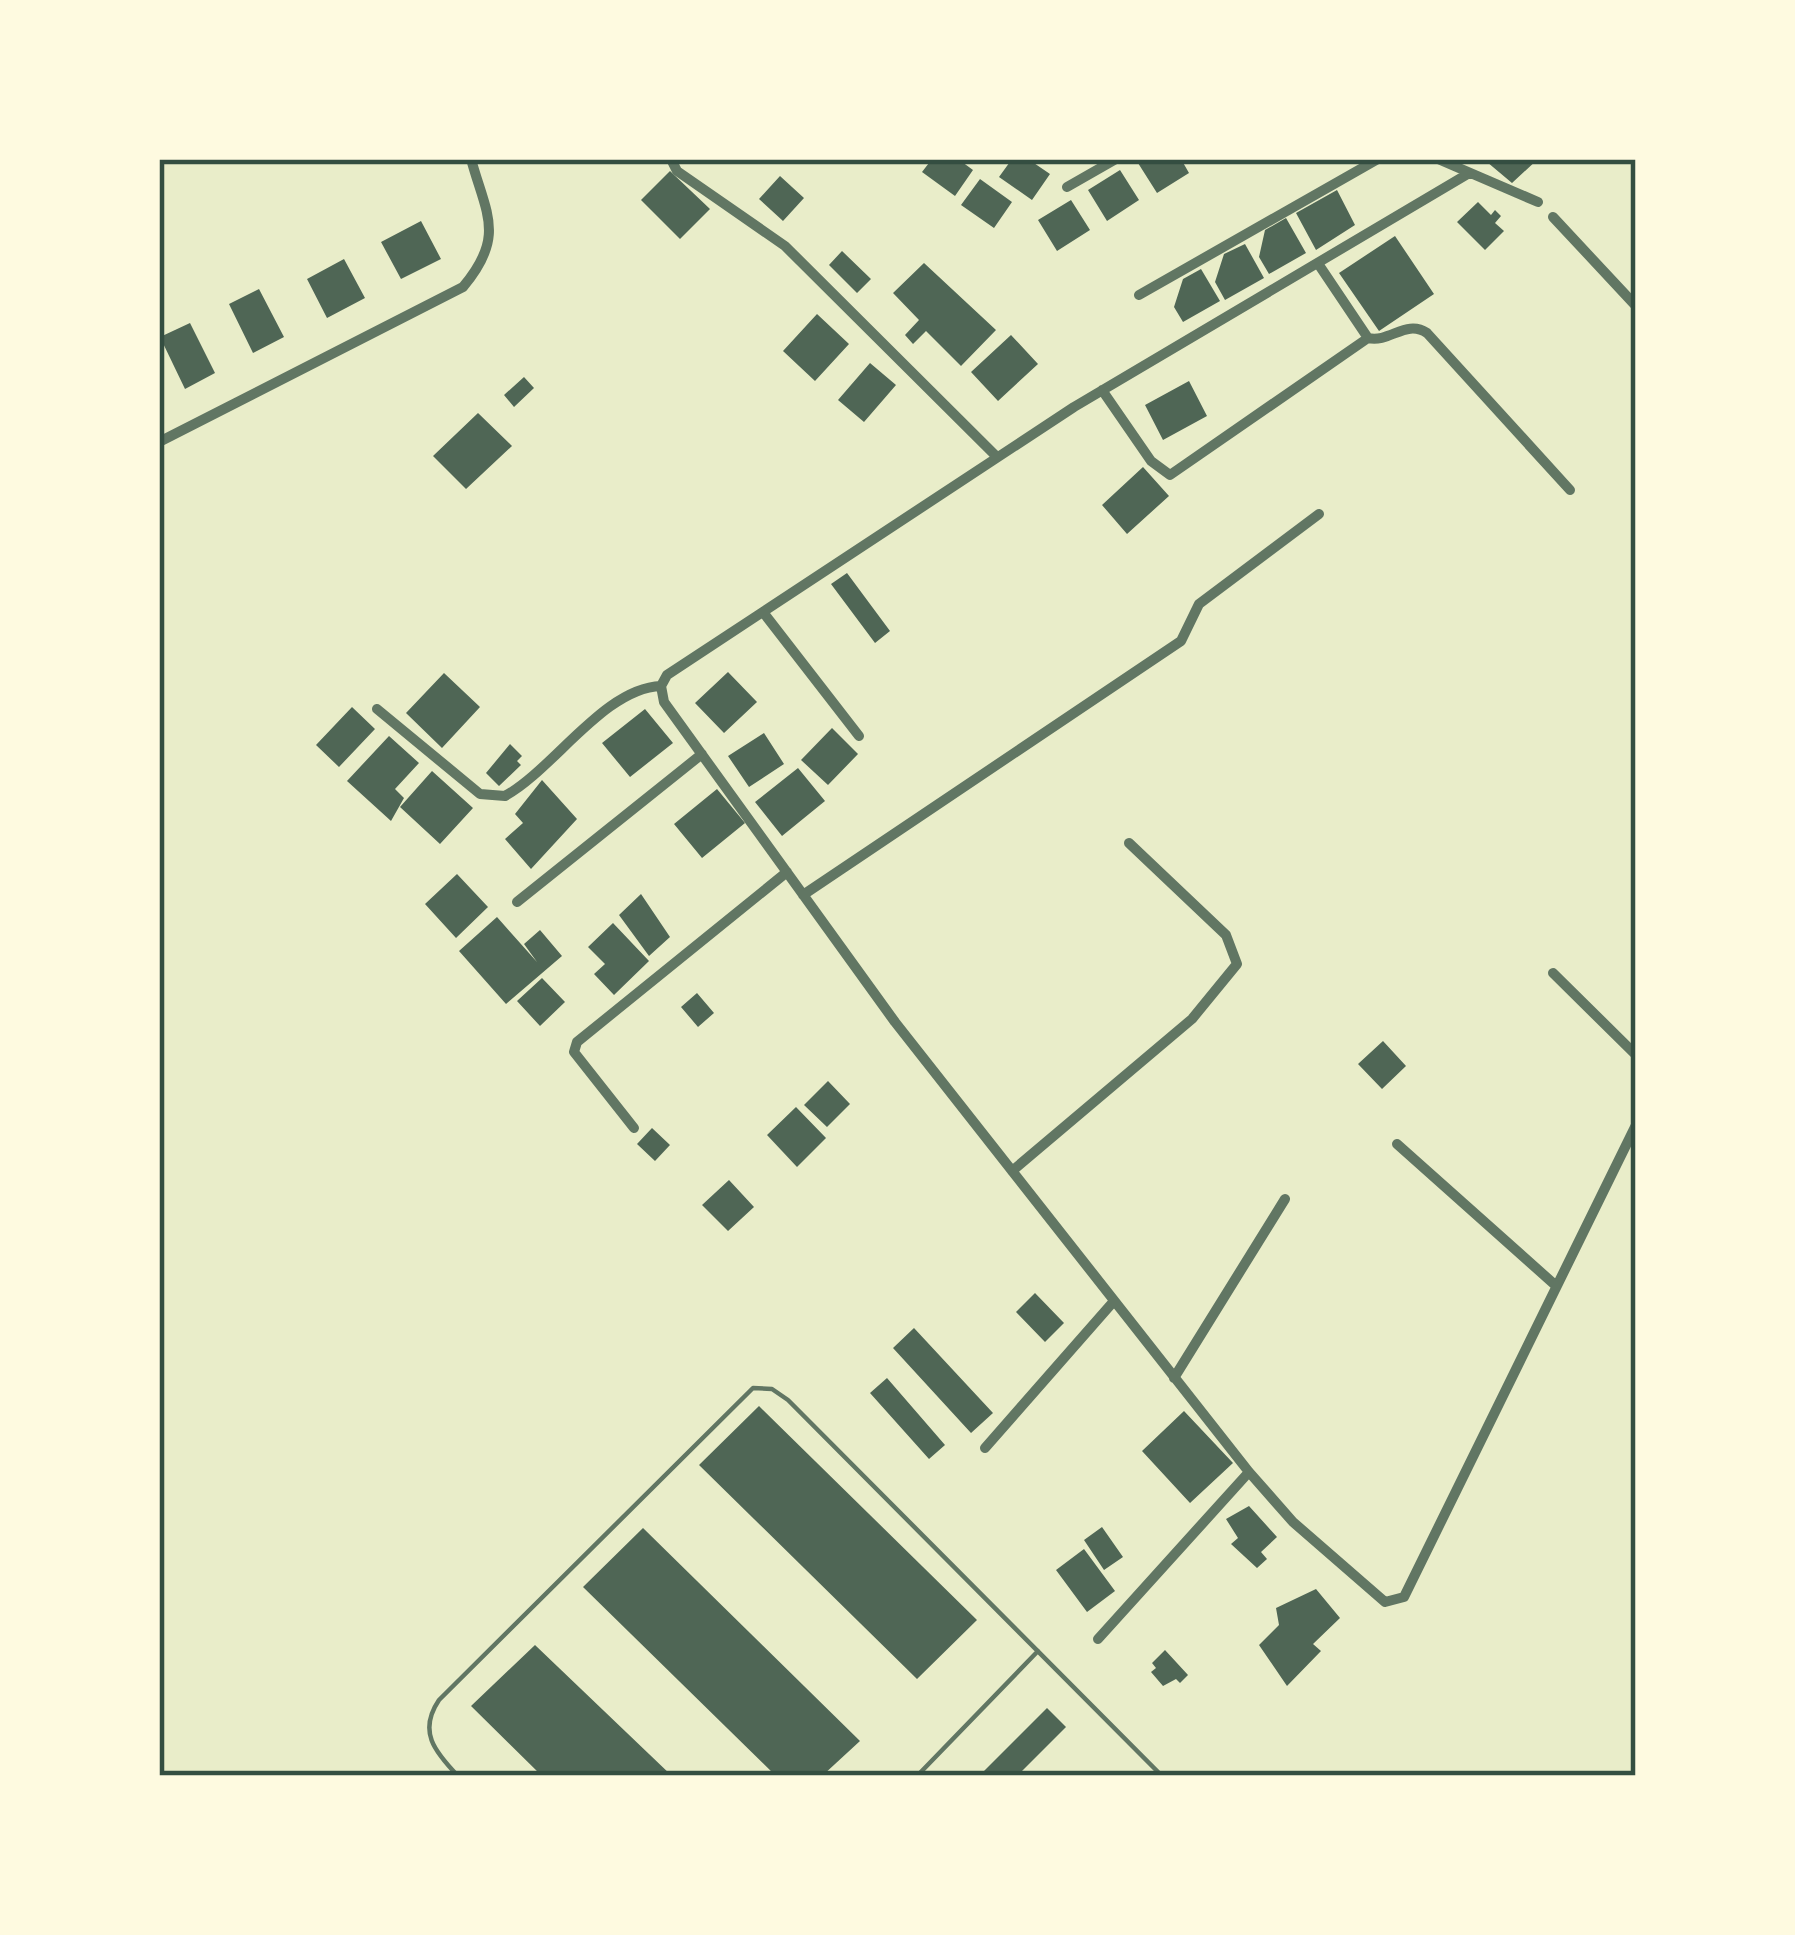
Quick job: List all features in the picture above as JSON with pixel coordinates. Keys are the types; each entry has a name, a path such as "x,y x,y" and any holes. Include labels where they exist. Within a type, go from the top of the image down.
{"street":[{"path":"159,442 463,287 478,268 491,235 488,203 471,159"},
{"path":"671,159 677,170 785,246 826,283 997,458"},
{"path":"1067,187 1116,159"},
{"path":"1139,295 1378,159"},
{"path":"1438,159 1466,175 1538,202"},
{"path":"1466,175 1102,390 667,675 661,686 664,702 803,895 1174,1378 1293,1522 1385,1602 1400,1602 1636,1125"},
{"path":"1553,217 1636,306"},
{"path":"1319,265 1368,338"},
{"path":"1102,390 1151,461 1170,475 1368,338 1379,340 1408,328 1426,333 1570,490"},
{"path":"803,895 1181,641 1199,604 1210,593 1319,514"},
{"path":"763,612 859,736"},
{"path":"377,709 480,794 505,796 621,700 644,687 661,686"},
{"path":"517,902 702,754"},
{"path":"1012,1172 1192,1019 1237,964 1226,935 1129,843"},
{"path":"634,1128 584,1068 574,1052 577,1042 787,872"},
{"path":"1553,973 1636,1054"},
{"path":"1397,1144 1554,1284"},
{"path":"1174,1378 1285,1199"},
{"path":"985,1448 1114,1301"},
{"path":"1098,1639 1249,1472"}],"lane":[{"path":"458,1776 427,1732 427,1718 439,1700 753,1388 772,1389 788,1400 1162,1776"},
{"path":"917,1776 1039,1650"}],"building":[{"path":"932,159 958,159 973,170 955,196 922,172"},
{"path":"1012,159 1028,159 1050,174 1032,200 999,177"},
{"path":"1181,159 1189,173 1157,193 1138,163"},
{"path":"1538,159 1512,183 1487,162"},
{"path":"1120,170 1139,200 1107,221 1088,190"},
{"path":"670,171 710,209 680,239 641,200"},
{"path":"780,176 804,198 783,221 759,199"},
{"path":"980,179 1012,202 994,228 961,205"},
{"path":"1337,190 1355,225 1316,250 1296,213"},
{"path":"1071,200 1090,230 1057,251 1038,220"},
{"path":"1478,202 1491,215 1495,210 1501,216 1495,223 1504,231 1485,250 1457,222"},
{"path":"1286,218 1306,253 1269,274 1259,257 1265,230"},
{"path":"421,221 441,259 401,279 381,242"},
{"path":"1395,236 1434,294 1379,331 1339,273"},
{"path":"1245,244 1264,278 1225,300 1215,282 1224,254"},
{"path":"842,251 871,279 857,293 829,265"},
{"path":"344,259 365,298 327,318 307,279"},
{"path":"924,263 996,330 961,366 926,331 913,344 905,335 919,320 893,293"},
{"path":"1201,269 1220,301 1183,322 1174,307 1183,279"},
{"path":"259,289 284,337 253,353 229,304"},
{"path":"817,314 849,344 815,381 783,351"},
{"path":"190,323 215,373 185,389 160,337"},
{"path":"1011,335 1038,364 998,401 971,372"},
{"path":"870,363 896,385 864,422 838,400"},
{"path":"524,377 534,388 514,407 504,395"},
{"path":"1189,381 1207,416 1163,440 1145,405"},
{"path":"478,413 512,446 466,489 433,456"},
{"path":"1143,467 1169,496 1127,534 1102,505"},
{"path":"847,573 890,631 875,643 831,584"},
{"path":"728,672 757,702 724,733 695,703"},
{"path":"444,673 480,707 442,748 406,713"},
{"path":"352,707 375,729 339,767 316,745"},
{"path":"645,709 673,743 630,777 602,743"},
{"path":"832,728 858,754 828,785 801,760"},
{"path":"764,733 784,764 749,787 728,756"},
{"path":"389,736 419,763 395,789 404,798 391,821 347,781"},
{"path":"510,744 522,756 517,761 521,765 499,786 486,773"},
{"path":"798,768 825,801 782,836 755,802"},
{"path":"432,771 473,808 440,844 400,807"},
{"path":"542,780 577,819 531,869 505,839 523,823 515,814"},
{"path":"717,789 745,823 702,858 674,824"},
{"path":"457,874 488,907 456,938 425,904"},
{"path":"641,894 670,937 649,956 619,915"},
{"path":"497,917 537,962 524,944 540,930 562,956 506,1004 459,951"},
{"path":"613,923 649,961 614,995 594,974 605,964 588,947"},
{"path":"542,978 565,1002 540,1026 517,1001"},
{"path":"697,993 714,1013 698,1027 681,1007"},
{"path":"1383,1041 1406,1066 1382,1089 1358,1064"},
{"path":"828,1081 850,1104 827,1127 804,1105"},
{"path":"796,1107 826,1138 797,1167 767,1135"},
{"path":"652,1128 670,1145 655,1161 637,1144"},
{"path":"729,1180 754,1207 728,1231 702,1205"},
{"path":"1035,1293 1064,1323 1045,1342 1016,1312"},
{"path":"914,1328 993,1413 971,1433 893,1348"},
{"path":"887,1378 945,1445 929,1459 870,1393"},
{"path":"759,1406 977,1620 917,1679 699,1465"},
{"path":"1184,1411 1233,1463 1190,1503 1142,1451"},
{"path":"1249,1506 1277,1537 1261,1552 1267,1559 1257,1568 1231,1544 1238,1538 1226,1519"},
{"path":"1102,1527 1123,1557 1104,1570 1084,1540"},
{"path":"643,1528 860,1741 822,1776 776,1776 583,1587"},
{"path":"1084,1549 1115,1591 1087,1612 1056,1570"},
{"path":"1316,1589 1340,1618 1313,1644 1321,1651 1287,1686 1259,1645 1279,1625 1276,1608"},
{"path":"535,1645 672,1776 542,1776 471,1706"},
{"path":"1165,1650 1188,1675 1180,1683 1176,1679 1163,1686 1151,1672 1156,1668 1152,1663"},
{"path":"1047,1708 1066,1727 1017,1776 979,1776"}]}
